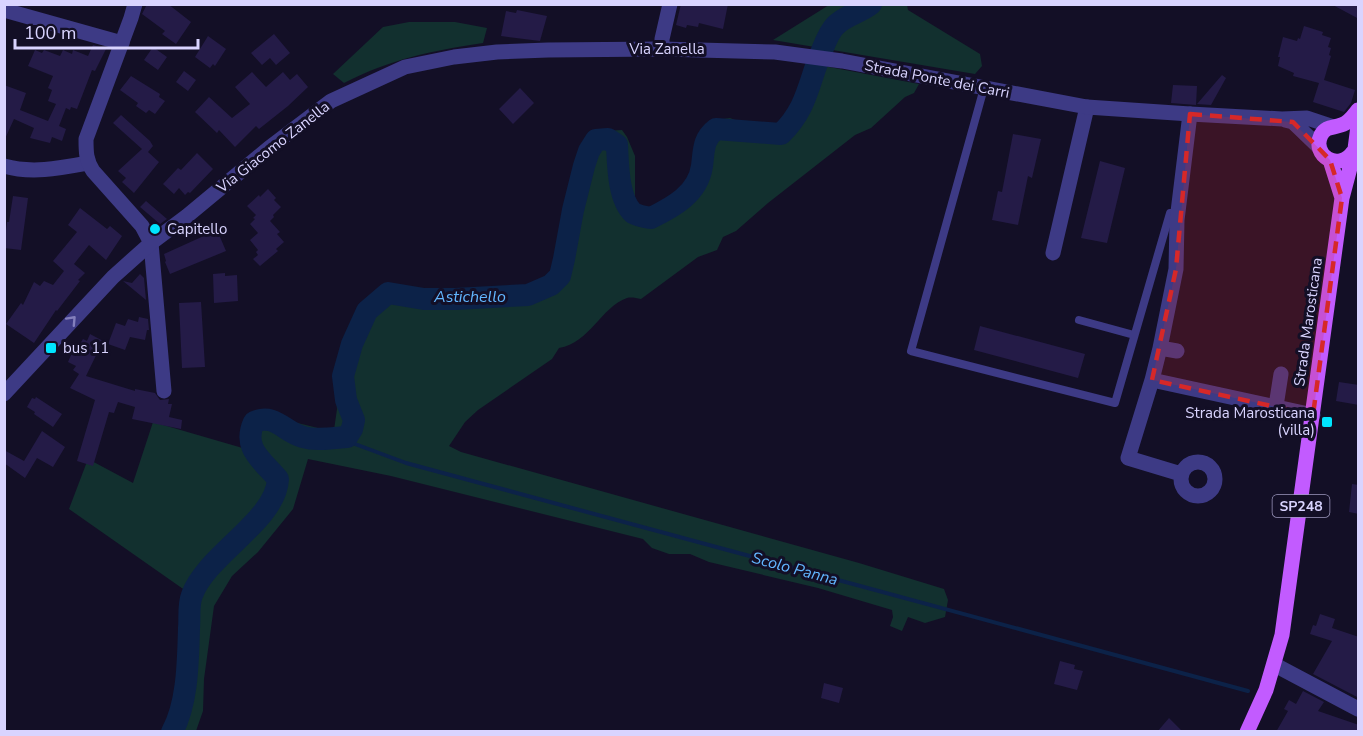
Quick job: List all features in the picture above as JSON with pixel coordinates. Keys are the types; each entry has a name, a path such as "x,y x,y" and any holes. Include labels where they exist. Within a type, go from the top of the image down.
{"main road":[{"path":"1336,126 1350,131 1356,140 1346,160 1335,162 1325,154 1320,137 1327,129 1349,121 1359,110"},
{"name":"Strada Marosticana","path":"1247,732 1260,706 1275,664 1287,606 1342,198 1356,140"},
{"name":"Strada Marosticana","path":"1325,154 1342,198"}],"street":[{"path":"135,4 86,139 88,163 106,187 142,226 151,243 164,391"},
{"path":"662,49 670,4"},
{"path":"4,10 122,43"},
{"name":"Via Zanella","path":"548,50 662,49 787,53"},
{"name":"Via Giacomo Zanella","path":"4,394 113,277 268,147 331,101 405,67 454,57 548,50"},
{"name":"Strada Ponte dei Carri","path":"787,53 842,61 1087,107 1282,119 1307,118 1336,126"},
{"path":"1053,254 1087,107"},
{"path":"1181,474 1128,458 1152,380 1176,269 1178,214 1190,114"},
{"name":"Strada Ponte dei Carri","path":"1282,119 1293,122 1325,154"},
{"path":"4,166 43,170 88,163"},
{"path":"1160,348 1177,351"},
{"path":"1276,406 1281,374"},
{"path":"1152,380 1313,415"},
{"path":"1275,664 1359,709"}],"lane":[{"path":"984,88 911,351 1115,403 1170,213 1178,214"},
{"path":"1079,320 1134,334"}],"highlighted area":[{"path":"1190,114 1293,122 1330,160 1342,198 1313,415 1152,380 1176,269"}],"green space":[{"path":"829,5 907,5 908,10 980,54 982,66 975,74 773,40"},
{"path":"409,22 455,22 487,28 483,43 412,57 378,68 344,83 333,74 383,27"},
{"path":"808,63 919,84 914,93 905,97 871,128 855,135 736,231 723,237 717,250 698,257 641,299 629,298 618,303 579,339 559,348 552,359 478,410 465,422 449,446 461,452 859,563 944,589 948,600 945,617 925,623 908,617 902,631 890,626 893,617 892,610 818,588 709,562 690,554 669,554 652,548 643,539 391,476 308,459 293,509 258,552 232,576 214,606 204,679 203,711 196,731 167,731 179,698 188,618 186,591 69,509 88,459 133,483 153,422 246,449 253,412 334,430 337,409 334,375 340,352 358,315 378,294 390,288 428,295 506,294 543,285 549,280 554,267 559,232 582,151 591,139 605,131 622,130 635,156 635,203 647,214 672,198 692,175 707,125 716,120 730,118 745,124 772,126 787,117"}],"building":[{"path":"147,4 168,4 191,22 176,44 162,34 165,31 142,14"},
{"path":"681,4 728,4 723,29 699,23 698,27 687,25 686,28 676,25"},
{"path":"1331,4 1359,4 1359,19"},
{"path":"517,10 547,16 540,41 501,36 506,11 516,13"},
{"path":"1304,26 1323,32 1322,35 1331,38 1328,47 1331,48 1329,55 1331,56 1324,80 1355,90 1351,103 1344,112 1313,102 1319,83 1293,76 1294,73 1278,66 1283,37 1297,41 1298,38 1300,39"},
{"path":"274,34 290,53 276,65 270,58 262,65 251,53"},
{"path":"208,36 226,49 215,66 213,64 210,68 195,57"},
{"path":"93,45 106,49 95,71 92,70 77,109 66,108 59,126 66,129 62,141 52,137 50,143 30,138 34,128 14,119 4,141 4,85 26,93 20,110 48,121 56,104 48,101 52,90 48,88 53,76 28,66 35,50 42,53 44,50 60,56 63,50 72,54 73,50 88,56"},
{"path":"153,47 167,57 158,70 144,60"},
{"path":"184,71 196,80 188,91 176,82"},
{"path":"252,72 266,87 283,72 290,80 297,74 308,87 259,129 256,126 235,147 219,130 217,133 195,112 209,97 232,118 250,104 235,87"},
{"path":"1222,75 1226,78 1211,105 1197,104"},
{"path":"131,76 160,94 159,97 165,101 155,114 149,110 146,113 136,106 138,103 120,90"},
{"path":"1173,85 1197,86 1196,105 1171,103"},
{"path":"520,88 534,103 513,124 499,109"},
{"path":"121,115 150,141 153,146 148,152 159,162 134,193 122,182 126,178 118,171 142,149 113,123"},
{"path":"1013,134 1041,139 1032,178 1028,176 1018,225 992,220 998,191 1002,192"},
{"path":"197,153 213,169 190,193 185,195 179,188 174,194 163,184"},
{"path":"1100,161 1125,168 1107,243 1081,238"},
{"path":"268,189 281,207 270,221 280,232 277,234 284,242 276,249 278,251 260,266 253,259 258,255 256,252 258,250 250,240 258,233 250,224 256,215 247,206"},
{"path":"13,196 28,198 21,250 4,248"},
{"path":"146,201 167,219 160,224 140,207"},
{"path":"80,208 107,229 110,226 122,236 106,260 89,245 74,264 85,273 34,343 6,324 21,303 23,305 34,282 40,286 44,281 53,285 64,271 53,261 77,232 68,225"},
{"path":"217,230 226,251 170,274 164,254"},
{"path":"225,273 225,276 237,275 238,301 214,303 213,274"},
{"path":"140,274 144,278 146,300 123,281 132,283"},
{"path":"201,302 205,367 182,368 179,303"},
{"path":"139,317 148,319 149,330 147,330 145,340 130,337 125,350 108,344 116,323 125,326 128,319 138,322"},
{"path":"980,326 1085,354 1078,378 974,350"},
{"path":"90,334 103,341 86,376 135,391 135,389 155,393 160,400 169,399 168,404 172,404 169,417 182,420 181,429 132,419 135,407 118,402 114,413 109,412 93,466 77,461 95,400 70,388 79,374 73,370 76,366 68,362 75,346 78,347 83,339 87,341"},
{"path":"1339,382 1359,385 1359,405 1336,401"},
{"path":"36,397 62,414 53,427 27,407 32,398"},
{"path":"42,431 65,447 53,467 37,458 25,478 4,463 4,450 24,461"},
{"path":"1352,484 1359,485 1359,514 1349,512"},
{"path":"1320,614 1335,619 1332,628 1359,637 1359,698 1313,674 1332,641 1310,634"},
{"path":"1060,661 1075,665 1074,669 1083,671 1077,690 1054,684"},
{"path":"824,683 843,688 839,703 821,698"},
{"path":"1303,691 1324,702 1318,711 1359,725 1359,732 1276,732 1288,711 1284,709 1289,700 1296,704"},
{"path":"1169,718 1183,732 1157,732"}],"waterway":[{"name":"Astichello","path":"172,732 184,695 192,595 211,565 266,509 274,494 278,479 252,446 250,439 254,422 274,421 296,435 308,438 347,437 354,420 346,400 343,376 352,344 367,311 388,293 424,299 455,299 528,295 551,285 560,276 584,166 596,140 608,139 617,145 624,199 633,213 651,218 676,204 690,192 700,176 706,141 716,129 781,134 801,107 826,40 833,29 843,19 871,4"},
{"name":"Scolo Panna","path":"347,437 355,444 406,463 1248,691"}],"place":[{"name":"Capitello","path":"155,229"},
{"name":"bus 11","path":"51,348"},
{"name":"Strada Marosticana (villa)","path":"1327,422"}]}
